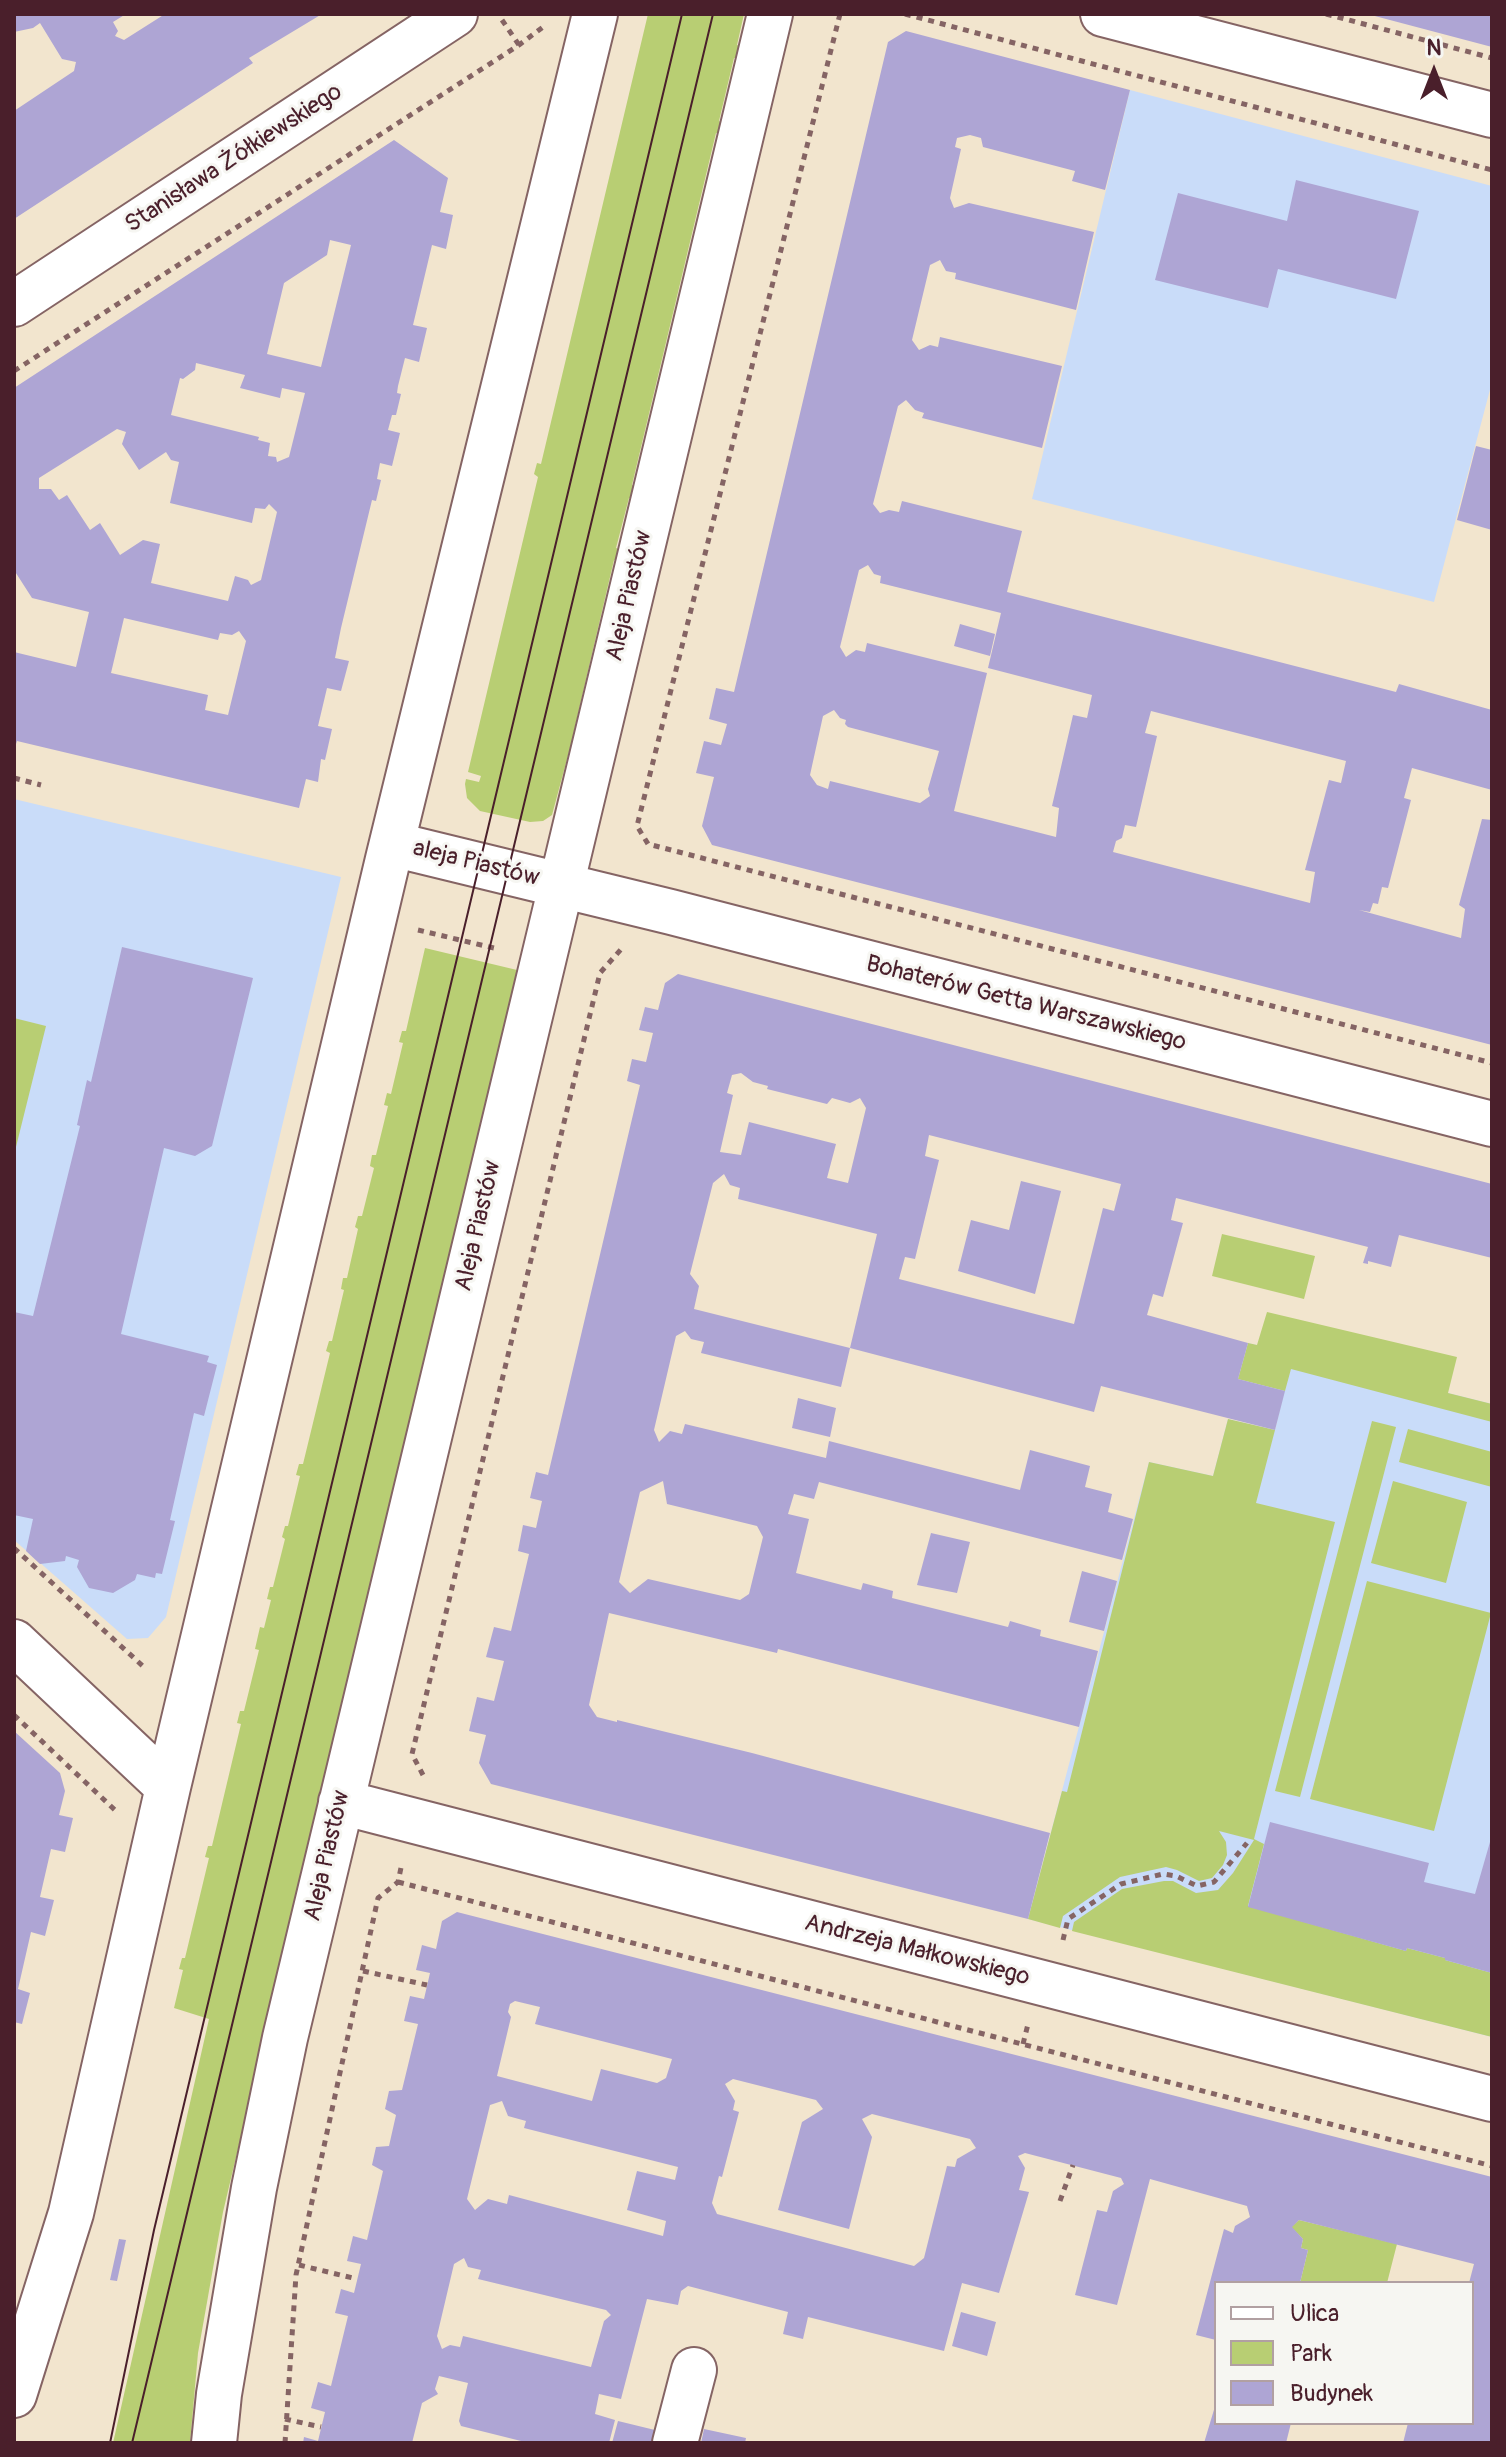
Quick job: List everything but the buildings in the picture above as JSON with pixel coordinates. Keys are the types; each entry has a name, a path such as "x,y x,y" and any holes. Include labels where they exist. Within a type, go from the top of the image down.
{"street":[{"name":"Stanisława Żółkiewskiego","path":"14,304 455,14"},
{"name":"Aleja Piastów","path":"214,2443 219,2394 254,2188 285,2038 770,14"},
{"path":"1103,14 1492,115"},
{"name":"Aleja Piastów","path":"14,2395 71,2213 168,1787 375,920 582,20"},
{"name":"aleja Piastów","path":"392,844 561,885"},
{"name":"Bohaterów Getta Warszawskiego","path":"561,885 1492,1124"},
{"path":"14,1642 168,1787"},
{"name":"Andrzeja Małkowskiego","path":"341,1802 1492,2099"},
{"path":"675,2443 694,2370"}],"path":[{"path":"498,14 519,45"},
{"path":"645,858 648,844 637,826 840,14"},
{"path":"905,14 1492,170"},
{"path":"1326,14 1492,58"},
{"path":"14,371 519,45 544,25 582,20"},
{"path":"14,778 41,785"},
{"path":"648,844 1492,1063"},
{"path":"375,920 600,973"},
{"path":"285,2443 299,2265 378,1898 398,1882 424,1776 412,1754 600,973 623,949 625,940"},
{"path":"14,1548 146,1669 154,1659"},
{"path":"14,1715 117,1812"},
{"path":"1050,1938 1063,1941 1068,1919 1121,1884 1163,1874 1176,1876 1197,1886 1214,1882 1247,1843"},
{"path":"398,1882 1492,2166"},
{"path":"363,1971 427,1985"},
{"path":"1060,2201 1073,2165"},
{"path":"299,2265 357,2279"},
{"path":"285,2419 321,2427"}],"shaded area":[{"path":"1130,90 1492,186 1492,382 1434,602 1032,499"},
{"path":"14,799 341,877 166,1617 148,1638 127,1639 14,1540"},
{"path":"1248,1343 1492,1404 1492,2037 1028,1919 1149,1462 1213,1476 1228,1419 1275,1430 1284,1391 1238,1379"}],"green space":[{"path":"648,14 744,14 737,45 740,46 738,58 734,58 719,121 722,123 720,134 716,133 632,485 636,486 633,498 629,498 616,548 621,550 618,561 614,560 573,735 576,736 574,748 570,748 552,815 543,821 530,822 480,811 467,798 465,784 466,779 479,782 481,776 468,772 538,477 534,474 537,463 541,464"},
{"path":"425,948 517,970 498,1052 501,1054 483,1115 223,2212 198,2353 190,2443 113,2443 209,2019 174,2008 183,1970 179,1969 182,1958 185,1958 209,1858 205,1857 208,1846 212,1846 241,1724 237,1723 240,1711 244,1711 259,1650 255,1649 260,1627 264,1628 271,1600 267,1599 270,1587 273,1587 285,1539 282,1537 285,1526 288,1526 300,1476 296,1475 299,1464 303,1464 330,1353 326,1351 329,1341 332,1341 344,1290 341,1289 343,1278 347,1278 358,1229 355,1227 358,1216 362,1216 374,1168 370,1166 372,1155 376,1155 388,1106 384,1105 387,1093 391,1094 403,1043 399,1042 402,1031 406,1031"},
{"path":"14,1018 46,1026 14,1155"},
{"path":"1222,1234 1315,1256 1304,1299 1212,1276"},
{"path":"1267,1312 1457,1357 1448,1393 1492,1404 1492,1422 1291,1369 1285,1391 1238,1379 1248,1343 1257,1345"},
{"path":"1228,1419 1275,1430 1256,1503 1335,1522 1254,1839 1264,1844 1248,1906 1492,1973 1492,2037 1072,1931 1074,1922 1122,1889 1173,1881 1196,1893 1218,1890 1254,1840 1219,1831 1226,1842 1227,1855 1212,1878 1199,1881 1166,1867 1120,1877 1063,1916 1060,1928 1028,1919 1062,1791 1067,1792 1149,1462 1213,1476"},
{"path":"1372,1421 1396,1427 1300,1797 1275,1791"},
{"path":"1408,1429 1492,1452 1492,1487 1399,1462"},
{"path":"1393,1481 1467,1502 1446,1583 1371,1563"},
{"path":"1367,1581 1491,1613 1434,1831 1310,1799"},
{"path":"1299,2220 1397,2244 1388,2281 1300,2281 1308,2250 1301,2248 1303,2239 1291,2227"}],"tram line":[{"path":"110,2443 154,2230 682,14"},
{"path":"132,2443 713,14"}]}
